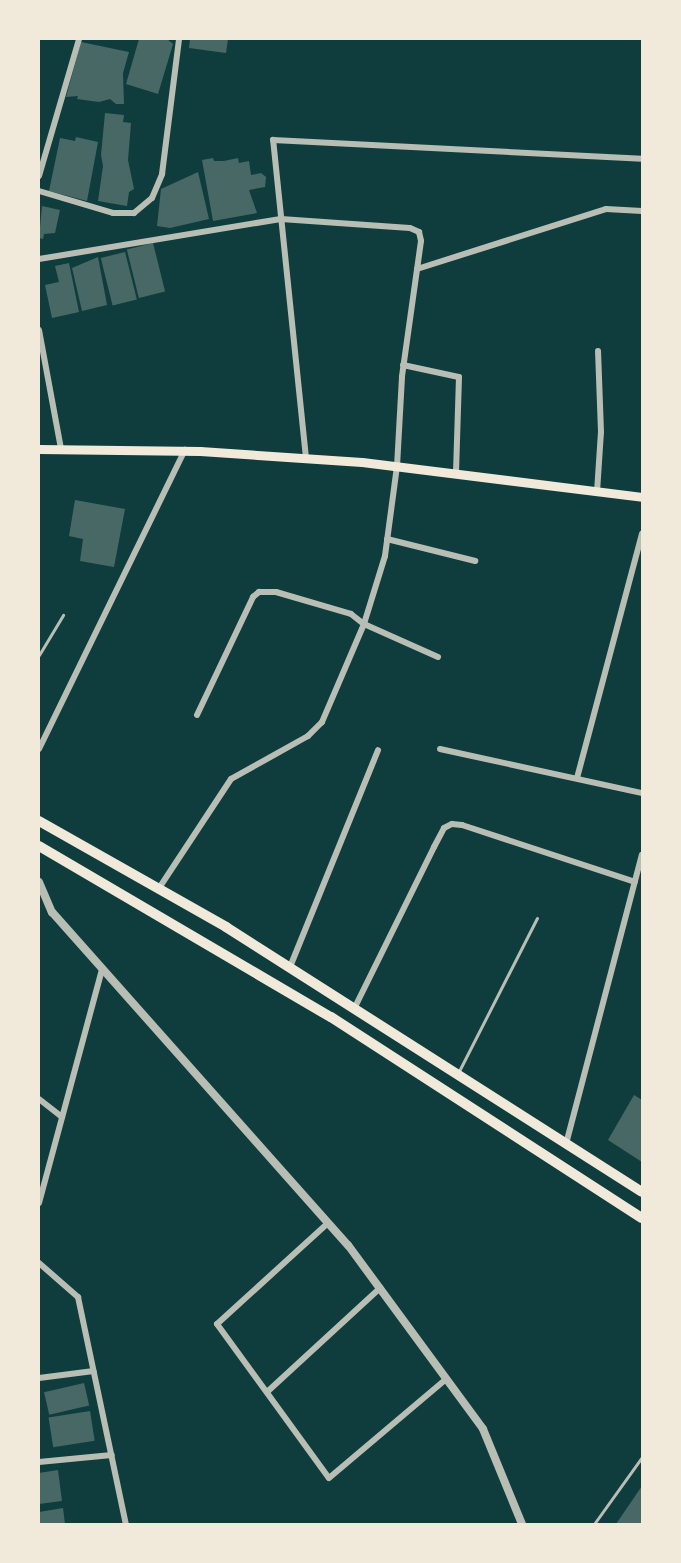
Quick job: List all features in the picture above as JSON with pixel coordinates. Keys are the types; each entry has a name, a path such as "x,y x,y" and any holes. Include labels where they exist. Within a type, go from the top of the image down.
{"main road":[{"path":"39,449 185,450 306,458 397,466 642,497"},
{"path":"39,821 159,888 290,967 642,1192"},
{"path":"39,846 331,1017 642,1218"}],"street":[{"path":"39,176 79,39"},
{"path":"39,190 113,213 134,213 152,198 162,174 179,39"},
{"path":"306,458 273,140 642,159"},
{"path":"417,269 606,209 642,211"},
{"path":"39,259 281,219 410,228 419,232 422,241 403,365 397,466 387,539 382,568 364,624 322,722 308,736 231,780 159,888"},
{"path":"39,330 61,449"},
{"path":"597,492 601,426 598,351"},
{"path":"403,365 459,377 456,474"},
{"path":"39,749 185,450"},
{"path":"577,778 642,533"},
{"path":"387,539 475,561"},
{"path":"197,715 253,597 259,592 276,592 351,614 364,624 438,657"},
{"path":"440,749 642,793"},
{"path":"290,967 378,750"},
{"path":"354,1009 444,828 452,824 462,825 635,882"},
{"path":"566,1144 642,855"},
{"path":"39,882 52,912 328,1223 380,1288 483,1429 522,1524"},
{"path":"39,1203 102,969"},
{"path":"39,1098 62,1117"},
{"path":"328,1223 217,1324 329,1478 446,1379"},
{"path":"39,1263 78,1297 126,1524"},
{"path":"267,1392 380,1288"},
{"path":"39,1378 94,1371"},
{"path":"39,1462 112,1455"}],"lane":[{"path":"39,655 63,615"},
{"path":"457,1075 537,918"},
{"path":"594,1524 642,1457"}],"building":[{"path":"139,39 167,39 173,44 158,94 126,84"},
{"path":"190,39 228,39 226,53 189,48"},
{"path":"81,42 129,52 123,73 124,104 116,104 110,99 99,102 77,99 78,96 66,97"},
{"path":"105,113 124,115 123,122 131,123 128,160 134,189 129,192 127,206 98,201 103,166 101,155"},
{"path":"76,137 98,142 87,201 49,191 60,138 75,141"},
{"path":"213,158 214,161 238,158 239,163 249,161 251,175 261,173 266,177 265,187 249,190 257,213 213,221 202,160"},
{"path":"198,172 209,219 170,228 157,226 161,189"},
{"path":"42,206 60,210 55,233 44,234 43,239 39,238"},
{"path":"153,243 165,292 139,298 127,250"},
{"path":"125,252 137,300 113,306 101,258"},
{"path":"98,257 107,305 82,311 72,268"},
{"path":"69,263 79,312 52,318 45,285 59,282 55,266"},
{"path":"75,500 125,509 114,567 80,561 83,539 69,536"},
{"path":"634,1095 642,1100 642,1162 608,1140"},
{"path":"84,1383 89,1405 49,1415 44,1392"},
{"path":"90,1411 95,1441 53,1447 49,1418"},
{"path":"58,1470 62,1501 39,1504 39,1473"},
{"path":"642,1486 642,1524 616,1524"},
{"path":"63,1508 65,1524 39,1524 39,1512"}]}
